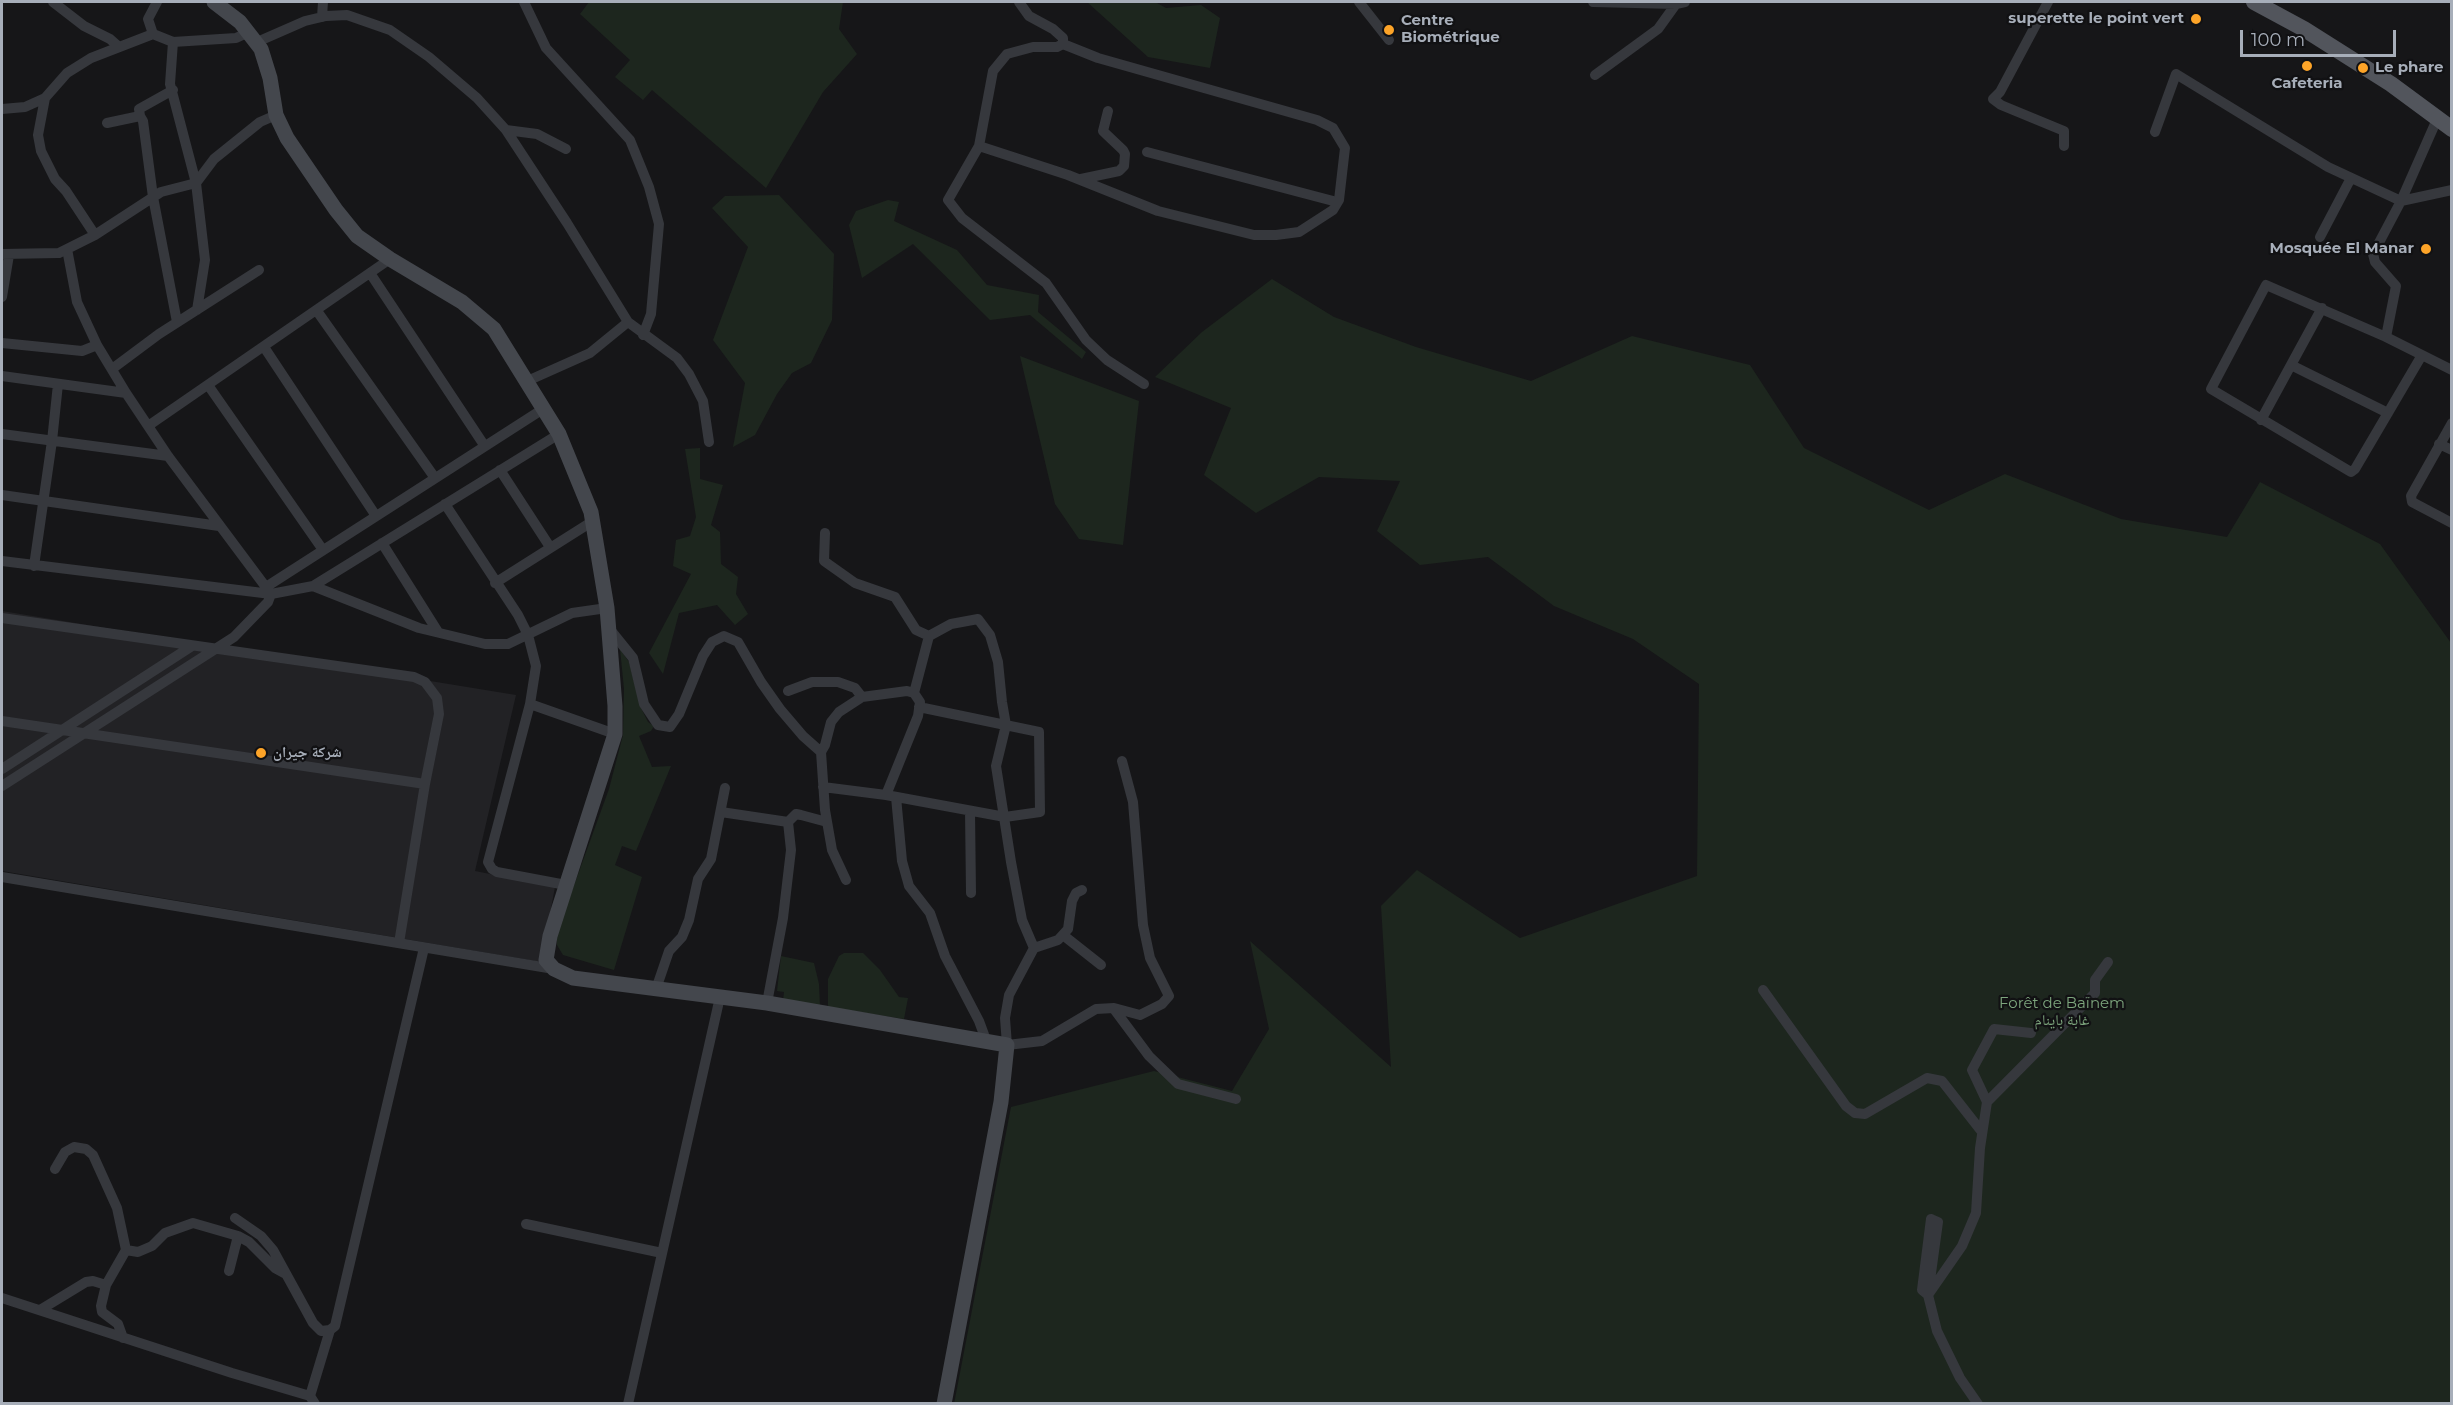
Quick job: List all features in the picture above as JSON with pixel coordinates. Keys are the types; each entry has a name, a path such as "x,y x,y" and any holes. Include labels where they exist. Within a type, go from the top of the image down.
{"main road":[{"path":"2255,2 2343,54 2438,117 2451,129"}],"street":[{"path":"53,2 84,27 110,39 119,47"},
{"path":"153,34 148,18 156,2"},
{"path":"214,2 253,37 261,49 270,78 276,115 287,138 343,218 357,236 390,259 462,302 494,329 559,434 581,484 593,521 607,608 615,734 549,944 546,960 554,969"},
{"path":"322,17 323,2"},
{"path":"524,2 546,48 630,140 649,187 659,224 651,314 643,335"},
{"path":"1019,2 1029,16 1053,29 1063,38 1063,44"},
{"path":"1359,2 1389,40"},
{"path":"1593,2 1680,3"},
{"path":"2048,2 2000,92 1993,99 2001,105 2064,130 2064,146"},
{"path":"1595,75 1658,29 1680,3"},
{"path":"2,109 25,107 45,98 67,73 91,58 153,34 173,42 253,37 322,17 347,15 390,30 429,57 477,98 506,130 567,223 627,322 677,358 688,374 703,401 710,442"},
{"path":"173,42 170,84 196,183 205,260 197,310"},
{"path":"979,146 1080,179 1158,211 1254,235 1276,236 1299,232 1333,210 1337,202 1345,148 1333,128 1317,120 1098,58 1063,44 1057,47 1033,47 1007,54 993,71 979,146 948,200 962,218 1046,283 1086,340 1107,360 1144,384"},
{"path":"2155,132 2176,74 2328,167 2401,201 2451,190"},
{"path":"173,90 139,109 143,121 153,197 177,322"},
{"path":"45,98 38,135 41,151 55,179 66,191 94,235"},
{"path":"1080,179 1119,171 1124,166 1123,150 1103,131 1108,111"},
{"path":"2,297 5,254 59,253 94,235 161,192 196,183 214,159 260,122 276,115"},
{"path":"106,123 140,116"},
{"path":"2386,336 2396,286 2375,262 2373,254 2401,201 2438,117"},
{"path":"506,130 537,134 566,149"},
{"path":"1147,152 1337,202"},
{"path":"2320,237 2351,178"},
{"path":"4,784 80,733 234,637 268,602 269,590 168,456 126,393 98,345 77,302 67,249"},
{"path":"148,426 390,259"},
{"path":"112,369 177,322 259,270"},
{"path":"370,273 484,445"},
{"path":"2422,355 2355,470 2351,472 2213,391 2211,386 2263,287 2269,285 2386,336 2451,370"},
{"path":"2261,420 2322,308"},
{"path":"317,310 435,478"},
{"path":"525,382 590,353 627,322"},
{"path":"2,343 82,351 98,345"},
{"path":"264,347 376,516"},
{"path":"2291,365 2388,413"},
{"path":"2,376 126,393"},
{"path":"34,566 58,384"},
{"path":"208,385 323,550"},
{"path":"269,590 323,550 543,409"},
{"path":"2451,423 2411,499 2412,502 2451,523"},
{"path":"2,434 168,456"},
{"path":"2,561 269,590 313,586 559,434"},
{"path":"2439,444 2451,450"},
{"path":"500,470 550,547"},
{"path":"2,495 219,526"},
{"path":"445,504 518,615 528,635 536,666 530,704 488,862 490,867 497,872 566,885"},
{"path":"495,583 593,521"},
{"path":"825,533 824,561 855,583 895,597 916,630 928,636"},
{"path":"382,543 438,632"},
{"path":"313,586 419,628 485,644 508,644 572,613 607,608"},
{"path":"2,618 414,677 425,682 437,698 439,714 399,943"},
{"path":"914,693 928,636 951,624 978,619 990,635 998,662 1006,725 996,766 1022,920 1034,948"},
{"path":"608,627 633,658 644,704 658,725 670,727 679,714 703,656 712,642 724,636 738,642 780,709 821,752"},
{"path":"4,784 4,767 192,646"},
{"path":"788,691 812,682 838,682 855,688 862,697"},
{"path":"846,880 832,850 827,822 821,752 835,717 862,697 907,691 914,693 920,702 918,716 891,796 902,861 909,886 930,913 945,956 979,1021 986,1040"},
{"path":"530,704 615,734"},
{"path":"823,786 1005,817 1040,812 1039,732 919,707"},
{"path":"80,733 81,718"},
{"path":"2,721 425,784"},
{"path":"2,877 554,969 573,978 767,1003 823,1015 1007,1045 1042,1041 1096,1009 1114,1008 1140,1015 1162,1004 1169,996 1150,958 1143,925 1133,802 1122,761"},
{"path":"656,988 669,951 682,937 690,920 698,879 711,860 725,788"},
{"path":"970,811 971,893"},
{"path":"721,812 788,822"},
{"path":"788,822 796,814 827,822"},
{"path":"767,1003 783,918 791,850 788,822"},
{"path":"944,1404 1001,1102 1007,1045 1005,1018 1009,995 1034,948 1059,940 1068,929 1072,901 1076,893 1082,890"},
{"path":"1063,935 1101,965"},
{"path":"235,1218 261,1236 273,1250 313,1323 321,1331 330,1330 335,1326 424,948"},
{"path":"1987,1102 2096,993 2095,981 2109,962"},
{"path":"1763,990 1846,1106 1855,1113 1865,1114 1927,1077 1942,1082 1982,1132"},
{"path":"628,1404 720,997"},
{"path":"1114,1008 1149,1056 1178,1084 1236,1099"},
{"path":"1928,1294 1962,1246 1976,1213 1982,1132 1987,1102 1972,1070 1994,1029 2031,1033"},
{"path":"56,1169 60,1158 74,1147 86,1149 93,1155 117,1208 126,1250 106,1285 101,1306 102,1312 118,1324 123,1338"},
{"path":"1928,1294 1922,1290 1931,1219 1938,1222 1928,1294 1936,1331 1960,1378 1978,1404"},
{"path":"126,1250 138,1252 152,1246 165,1233 187,1223 193,1223 238,1236 249,1242 275,1268 286,1274"},
{"path":"526,1224 662,1253"},
{"path":"229,1271 238,1236"},
{"path":"40,1310 86,1282 93,1281 106,1285"},
{"path":"2,1298 313,1400 330,1330"}],"shaded area":[{"path":"2,611 516,695 475,871 555,887 541,962 2,871"}],"green space":[{"path":"589,2 843,2 839,29 857,54 823,92 766,188 652,90 643,100 615,77 630,60 580,14"},
{"path":"1087,2 1155,2 1166,8 1201,5 1220,18 1210,68 1148,57"},
{"path":"779,195 834,254 832,320 811,363 792,373 777,394 755,435 733,447 745,383 713,340 748,247 712,208 725,196"},
{"path":"888,200 899,202 894,221 957,250 987,285 1039,295 1038,312 1086,352 1082,359 1030,315 990,320 913,244 862,278 849,225 856,211"},
{"name":"Forêt de Baïnem غابة باينام","path":"1272,279 1334,317 1416,347 1531,381 1632,336 1750,365 1804,448 1929,510 2005,474 2121,519 2227,537 2260,482 2380,544 2451,643 2451,1403 954,1404 1011,1107 1154,1071 1232,1091 1269,1029 1250,941 1391,1067 1381,906 1417,870 1520,938 1697,876 1699,684 1633,639 1554,606 1488,557 1420,565 1377,531 1400,481 1319,477 1256,513 1204,475 1231,408 1155,377 1202,332"},
{"path":"1020,356 1139,401 1123,545 1079,539 1055,504"},
{"path":"700,448 700,479 723,485 711,525 720,532 721,564 738,577 736,594 748,614 735,625 717,605 679,613 663,674 649,653 691,574 673,566 676,540 690,536 696,517 685,449"},
{"path":"620,649 629,662 641,708 648,722 654,726 651,731 639,736 652,767 671,766 636,851 622,846 615,865 642,877 614,970 563,955 557,945 557,932 609,789 623,735 624,689"},
{"path":"844,953 863,953 880,970 899,997 908,998 904,1019 828,1007 828,979 839,956"},
{"path":"781,956 814,963 819,984 820,1007 783,1001 784,992 777,991"}],"place":[{"name":"superette le point vert","path":"2196,19"},
{"name":"Centre Biométrique","path":"1389,30"},
{"name":"Cafeteria","path":"2307,66"},
{"name":"Le phare","path":"2363,68"},
{"name":"Mosquée El Manar","path":"2426,249"},
{"name":"شركة جيران","path":"261,753"}]}
